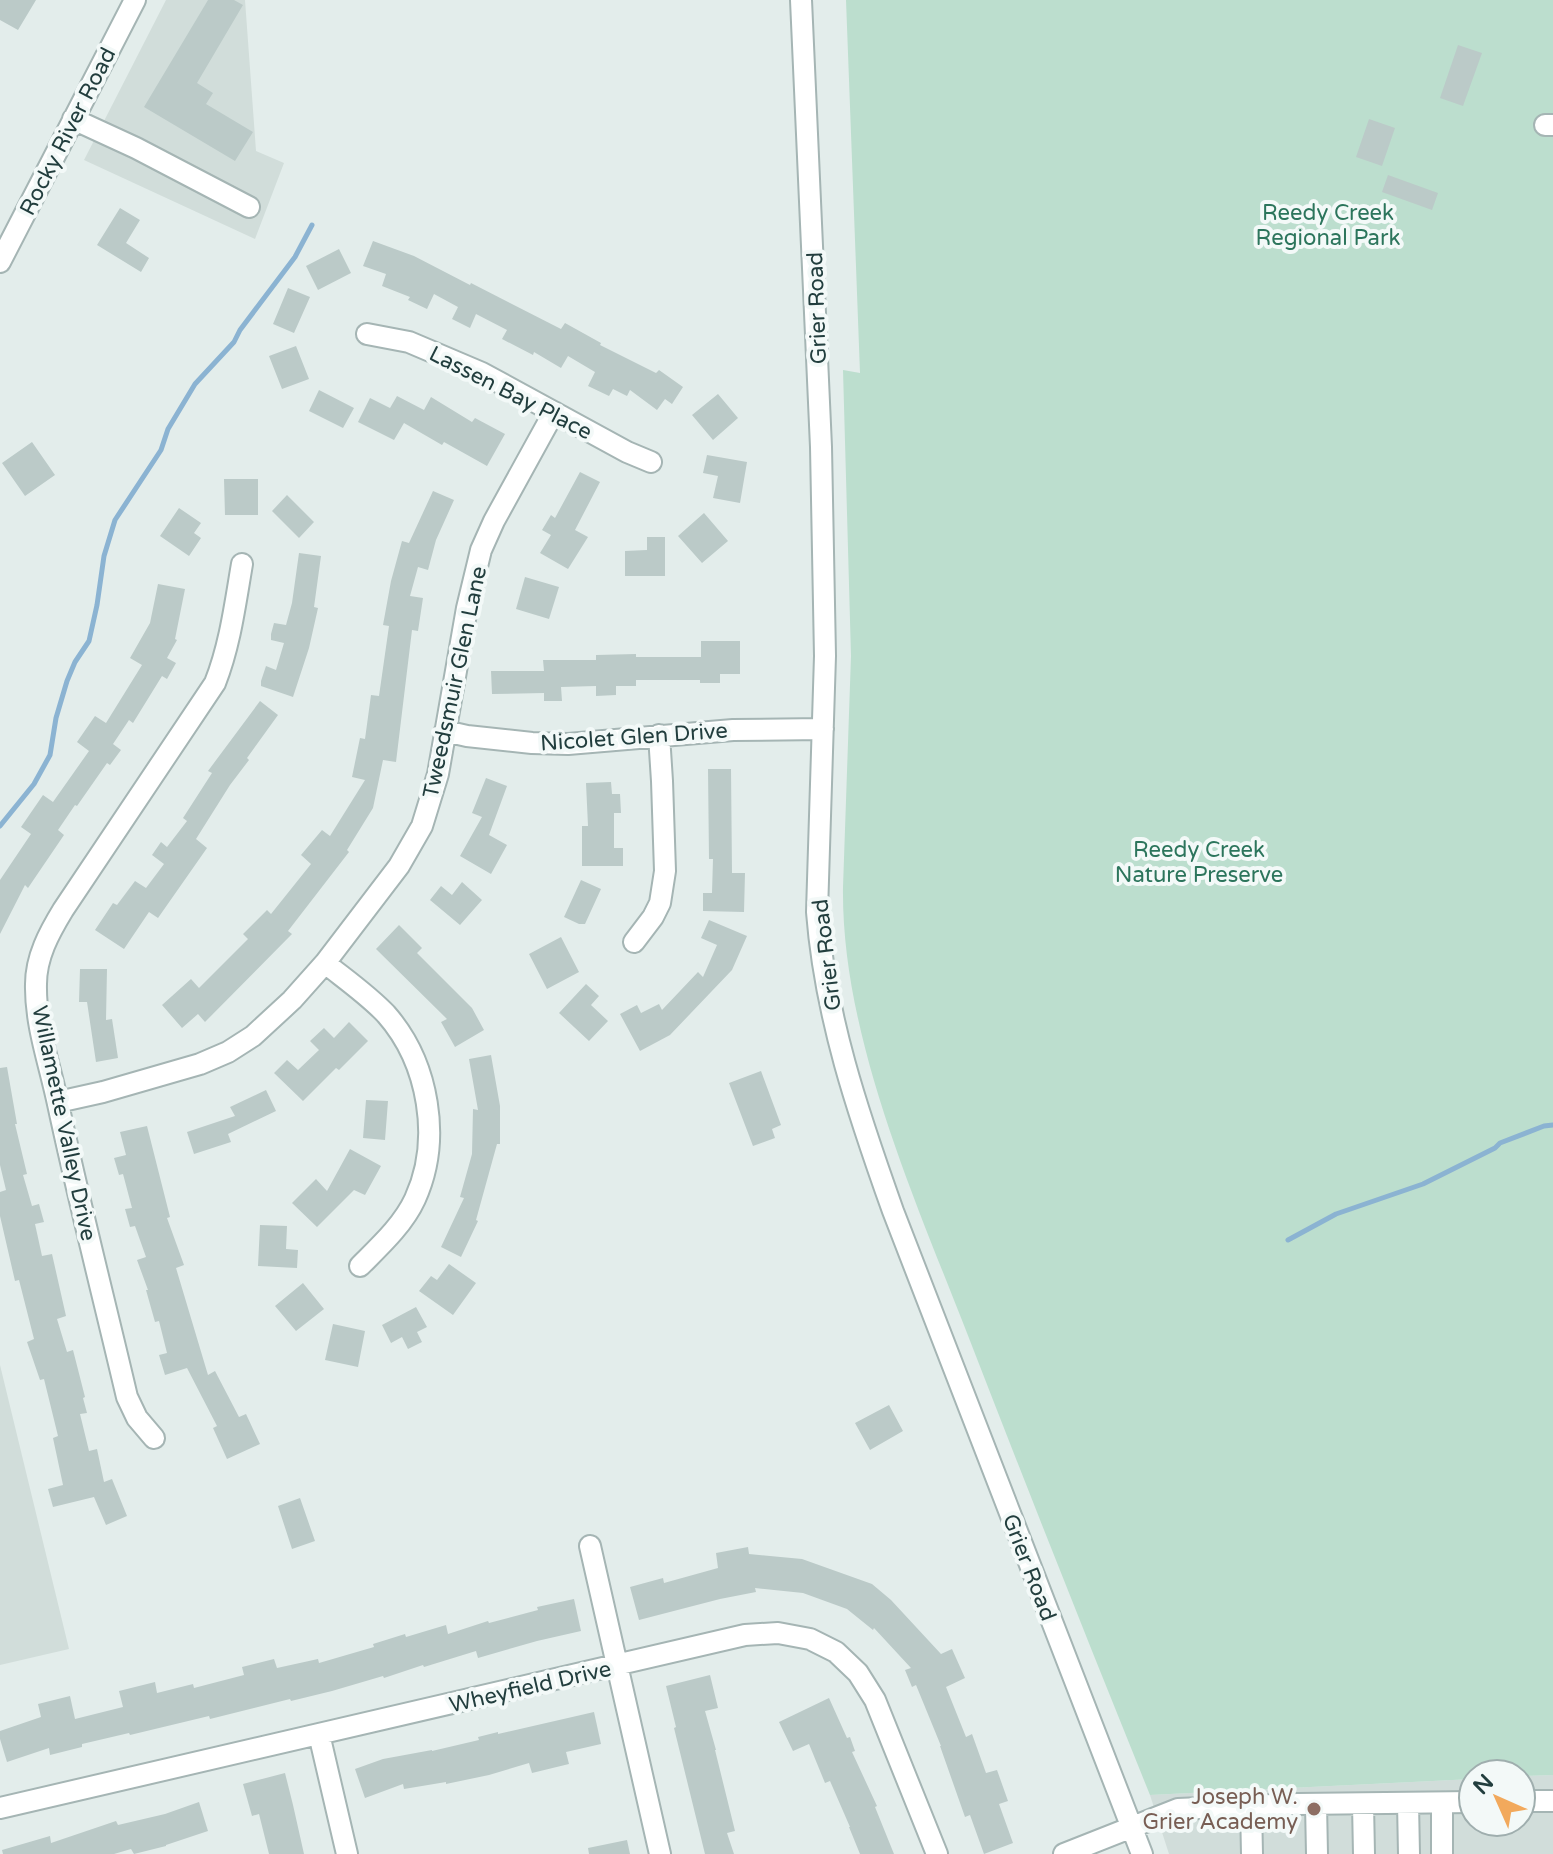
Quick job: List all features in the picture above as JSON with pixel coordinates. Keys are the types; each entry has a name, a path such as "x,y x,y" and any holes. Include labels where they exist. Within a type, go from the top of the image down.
{"street":[{"name":"Rocky River Road","path":"0,262 135,0"},
{"name":"Grier Road","path":"801,0 821,447 825,656 817,912 828,999 860,1119 893,1211 1142,1854"},
{"path":"73,119 249,207"},
{"name":"Lassen Bay Place","path":"367,334 409,342 482,373 651,462"},
{"name":"Tweedsmuir Glen Lane","path":"58,1102 172,1074 228,1052 253,1036 292,1000 325,963 399,866 422,826 438,774 467,608 481,550 554,412"},
{"name":"Willamette Valley Drive","path":"154,1438 137,1418 127,1397 66,1147 37,1012 36,982 39,960 63,910 215,683 229,639 242,564"},
{"name":"Nicolet Glen Drive","path":"445,731 532,743 568,744 733,730 823,729"},
{"path":"634,942 660,903 665,871 659,735"},
{"path":"325,963 386,1014 403,1037 421,1076 427,1106 429,1140 415,1199 402,1221 360,1266"},
{"path":"590,1546 660,1854"},
{"name":"Wheyfield Drive","path":"0,1808 745,1635 778,1633 810,1639 836,1652 858,1673 875,1700 937,1854"},
{"path":"319,1734 347,1854"},
{"path":"1408,1803 1409,1854"},
{"path":"1442,1803 1442,1854"},
{"path":"1064,1854 1178,1809 1457,1803"},
{"path":"1316,1804 1317,1854"},
{"path":"1363,1804 1364,1854"},
{"path":"1251,1806 1252,1854"}],"shaded area":[{"path":"166,0 245,0 256,151 284,163 255,239 84,160"},
{"path":"0,1365 69,1649 0,1665"},
{"name":"Joseph W. Grier Academy","path":"1553,1775 1553,1854 1169,1854 1150,1795 1457,1780 1457,1838 1537,1838 1537,1776"}],"green space":[{"name":"Reedy Creek Nature Preserve","path":"846,0 1553,0 1553,1775 1537,1776 1537,1758 1457,1758 1457,1780 1150,1795 904,1171 867,1057 854,1000 846,943 843,887 851,656 843,370 860,373"}],"building":[{"path":"0,0 36,0 18,30 0,20"},
{"path":"208,0 234,0 243,5 197,83 213,93 206,104 253,132 235,161 144,107"},
{"path":"1458,45 1482,53 1463,106 1440,98"},
{"path":"1369,119 1395,128 1382,166 1356,157"},
{"path":"1388,175 1438,193 1432,210 1382,192"},
{"path":"120,208 140,220 126,243 149,258 141,272 97,245"},
{"path":"373,241 414,256 561,329 565,323 600,345 656,373 659,370 683,387 672,404 665,399 657,410 630,390 627,396 613,389 609,396 588,386 595,372 568,356 561,368 534,352 533,355 502,339 507,330 476,314 470,328 452,319 458,307 434,294 427,309 408,300 410,297 382,286 386,274 363,266"},
{"path":"339,249 351,273 318,290 306,266"},
{"path":"288,288 310,297 294,333 273,324"},
{"path":"296,346 309,379 282,389 269,356"},
{"path":"319,390 354,408 343,428 309,411"},
{"path":"718,394 738,418 713,440 692,415"},
{"path":"397,396 424,410 431,397 472,422 475,418 505,434 487,466 404,423 394,440 358,422 370,398 390,408"},
{"path":"32,442 55,475 25,496 2,463"},
{"path":"707,455 747,462 740,503 713,498 718,476 703,473"},
{"path":"580,472 600,482 575,530 588,537 568,569 540,553 551,535 542,530 551,515 555,518"},
{"path":"224,479 258,479 258,515 225,515"},
{"path":"433,491 454,500 436,540 428,570 418,567 410,596 423,598 418,631 412,630 396,762 383,760 373,808 347,850 349,852 288,931 292,934 205,1022 198,1014 182,1028 162,1005 191,979 199,988 248,939 243,934 267,910 271,914 311,864 301,855 322,830 330,836 365,780 352,777 360,738 365,739 371,695 379,696 389,626 383,625 391,581 402,541 409,543"},
{"path":"287,495 314,522 299,538 272,511"},
{"path":"179,508 201,523 194,533 201,538 189,556 160,536"},
{"path":"704,513 728,541 702,563 678,536"},
{"path":"647,537 665,537 665,576 625,576 625,551 647,550"},
{"path":"299,553 321,556 314,607 318,608 293,697 261,686 261,681 266,666 276,670 284,643 271,640 271,634 274,623 286,625"},
{"path":"525,577 559,587 549,619 516,609"},
{"path":"158,584 185,589 177,640 167,658 176,663 167,679 162,676 133,723 129,720 113,744 121,750 110,765 107,763 58,830 64,835 28,888 25,885 0,934 0,880 31,834 21,827 43,795 53,802 89,751 77,742 95,716 106,723 142,665 130,658 150,623"},
{"path":"701,641 740,641 740,674 720,674 720,683 636,680 636,686 616,686 616,695 596,696 596,686 561,687 562,701 544,701 544,693 492,694 491,671 544,671 543,660 596,660 596,655 701,657"},
{"path":"260,701 278,715 196,839 207,848 158,918 149,912 124,949 95,930 113,903 117,905 135,881 146,888 164,864 152,855 161,842 167,847 187,821 183,818 212,773 208,771"},
{"path":"708,769 731,769 732,873 745,873 744,912 703,911 703,893 712,893"},
{"path":"486,778 507,786 489,835 507,845 491,874 460,856 482,817 472,813"},
{"path":"611,782 612,794 620,794 621,813 614,813 614,848 623,848 623,866 582,866 582,826 588,826 586,783"},
{"path":"581,880 601,889 585,924 564,917"},
{"path":"462,882 482,900 460,925 430,900 441,886 452,895"},
{"path":"709,920 747,936 732,970 670,1035 640,1051 620,1014 637,1005 641,1013 659,1004 662,1010 698,972 703,977 717,945 701,938"},
{"path":"399,925 422,948 417,953 472,1008 484,1030 455,1047 441,1022 447,1019 376,949"},
{"path":"561,937 579,972 547,989 529,954"},
{"path":"80,969 107,969 106,1020 112,1019 118,1058 96,1062 87,1002 79,1002"},
{"path":"586,984 599,996 591,1005 608,1021 589,1041 559,1013"},
{"path":"349,1022 368,1041 303,1101 274,1073 287,1060 298,1070 319,1050 310,1041 324,1028 334,1038"},
{"path":"491,1055 500,1106 500,1144 497,1144 478,1221 461,1257 441,1247 464,1198 460,1197 472,1154 473,1109 478,1110 469,1059"},
{"path":"7,1067 15,1124 27,1174 23,1175 32,1206 39,1204 44,1222 35,1224 42,1256 52,1254 66,1316 57,1319 67,1352 73,1350 85,1397 87,1413 80,1414 89,1451 97,1449 104,1482 112,1479 127,1516 106,1525 94,1497 53,1507 48,1489 63,1485 53,1438 58,1436 44,1379 40,1380 27,1342 34,1339 19,1280 15,1281 0,1216 0,1192 6,1190 0,1165 0,1068"},
{"path":"761,1071 781,1125 772,1129 775,1138 753,1146 729,1083"},
{"path":"266,1090 276,1111 228,1134 231,1142 194,1154 187,1132 235,1116 230,1107"},
{"path":"366,1100 388,1101 385,1140 363,1138"},
{"path":"147,1126 170,1217 167,1218 184,1265 176,1268 208,1375 215,1371 239,1417 246,1414 260,1444 227,1459 213,1428 217,1426 187,1368 165,1375 159,1355 167,1353 137,1260 146,1257 135,1226 130,1227 125,1209 132,1208 123,1174 119,1175 114,1158 126,1155 120,1132"},
{"path":"350,1149 381,1166 365,1195 354,1190 317,1227 292,1203 316,1179 327,1191"},
{"path":"260,1225 287,1226 286,1249 298,1250 297,1268 258,1266"},
{"path":"449,1264 476,1283 453,1315 419,1291 431,1276 437,1280"},
{"path":"303,1283 324,1309 296,1331 275,1306"},
{"path":"416,1307 427,1327 417,1332 422,1342 408,1349 402,1337 391,1343 382,1325"},
{"path":"333,1324 365,1331 358,1367 325,1360"},
{"path":"889,1405 903,1431 870,1450 855,1423"},
{"path":"300,1498 315,1541 292,1549 278,1506"},
{"path":"748,1547 749,1554 802,1559 872,1584 941,1654 952,1649 965,1678 946,1687 966,1737 972,1734 986,1773 997,1770 1008,1801 999,1804 1013,1843 984,1854 970,1815 965,1817 916,1685 912,1687 905,1670 911,1668 874,1628 847,1609 803,1593 755,1588 756,1592 639,1620 630,1587 663,1578 664,1583 718,1568 716,1553"},
{"path":"574,1599 581,1631 478,1658 476,1651 332,1691 210,1719 209,1716 129,1733 50,1755 49,1748 7,1762 0,1739 0,1731 41,1717 38,1704 70,1696 75,1719 123,1707 119,1691 155,1682 157,1693 193,1684 194,1688 244,1675 242,1667 274,1659 277,1668 318,1659 319,1663 374,1647 373,1644 405,1634 406,1637 446,1625 448,1634"},
{"path":"710,1675 718,1708 705,1711 735,1831 727,1833 734,1854 705,1854 666,1686"},
{"path":"829,1698 847,1738 850,1737 855,1751 852,1752 877,1806 894,1854 860,1854 830,1781 825,1783 809,1744 793,1751 779,1722"},
{"path":"594,1712 601,1744 566,1752 569,1764 532,1773 529,1763 446,1784 404,1789 403,1784 365,1798 355,1769 383,1759 432,1751 479,1740 478,1737 498,1732"},
{"path":"285,1773 304,1854 269,1854 259,1814 252,1816 243,1784"},
{"path":"199,1802 208,1831 166,1846 134,1854 131,1849 114,1854 3,1854 2,1850 50,1836 51,1843 116,1821 118,1825"},
{"path":"627,1840 630,1854 589,1854 588,1848"}],"waterway":[{"path":"0,826 34,784 50,755 56,718 67,681 89,641 104,556 115,520 161,450 168,429 195,384 234,342 295,257 312,225"},
{"path":"1288,1240 1336,1214 1423,1184 1500,1143 1553,1125"}],"place":[{"name":"Joseph W. Grier Academy","path":"1314,1809"}],"park label":[{"name":"Reedy Creek Regional Park","path":"1328,224"}]}
